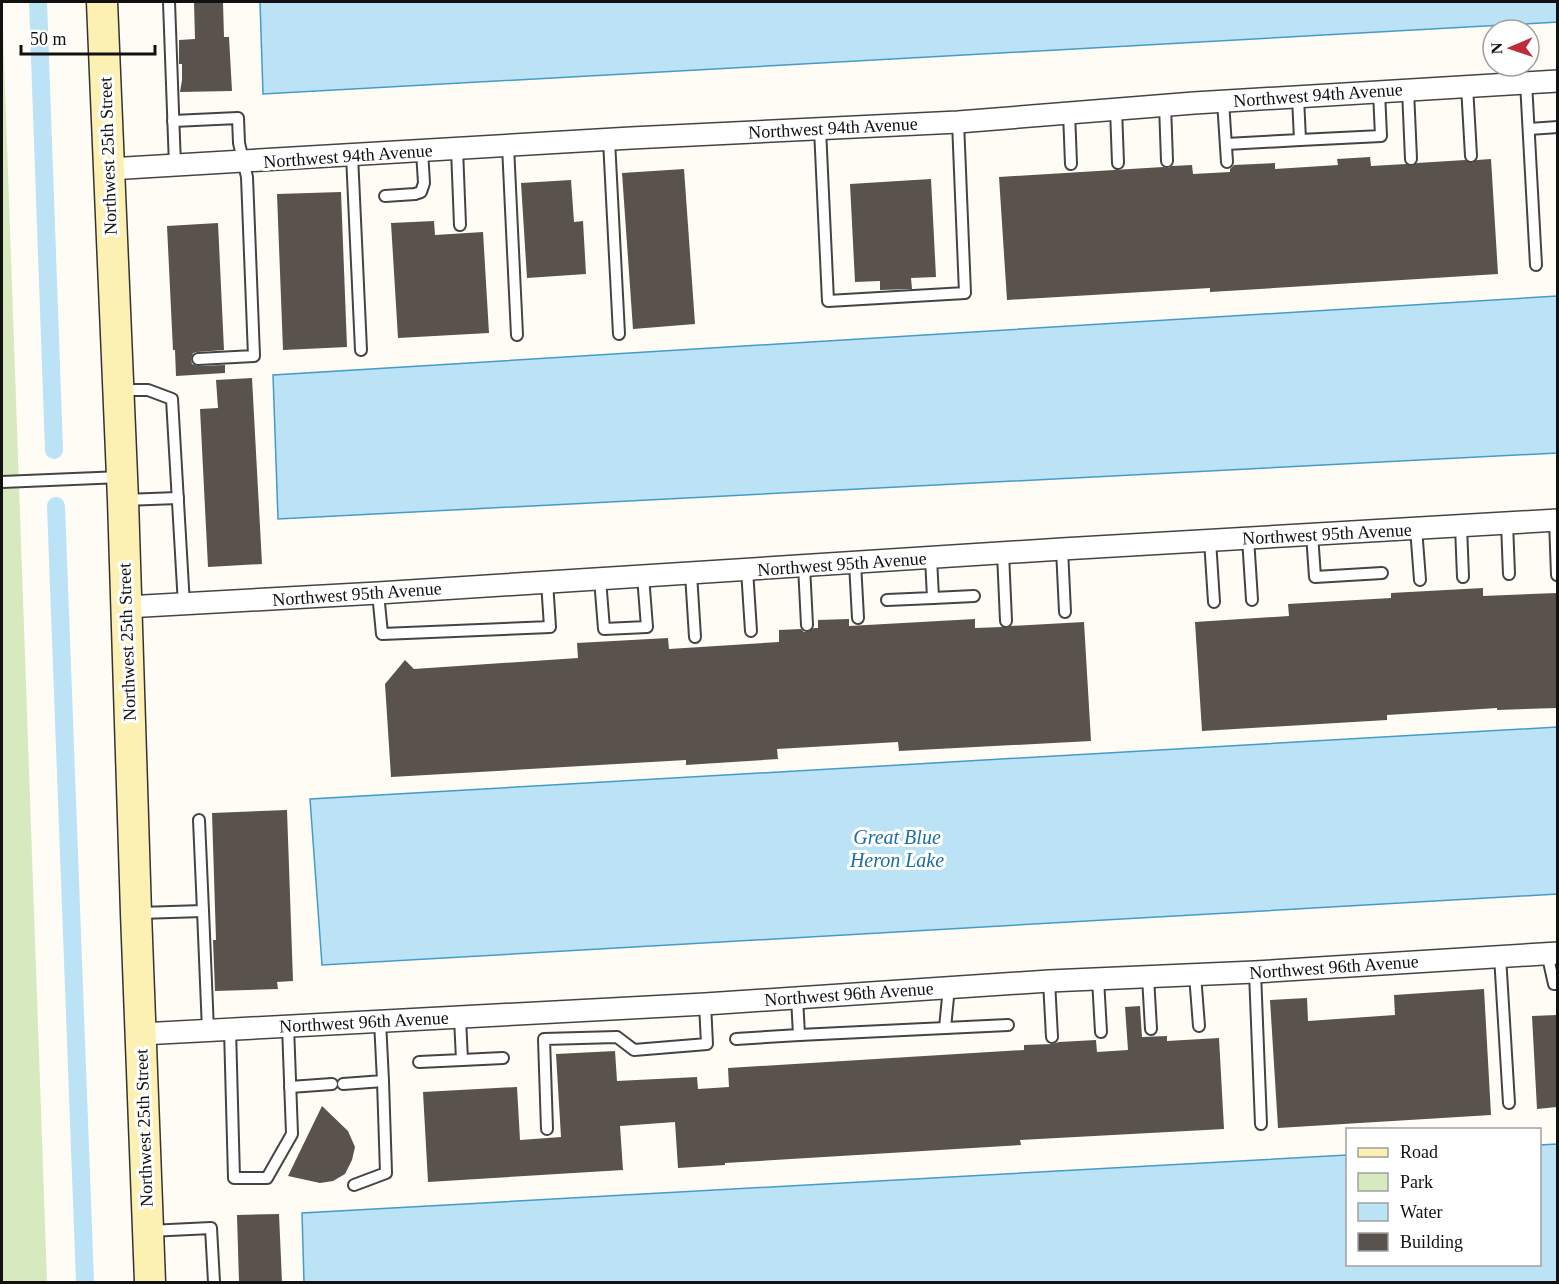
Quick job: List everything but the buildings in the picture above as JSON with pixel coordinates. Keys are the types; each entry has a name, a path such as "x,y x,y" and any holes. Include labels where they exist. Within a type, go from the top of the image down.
{"main road":[{"name":"Northwest 25th Street","path":"102,2 150,1282"}],"street":[{"name":"Northwest 94th Avenue","path":"109,169 958,122 1223,101 1557,81"},
{"name":"Northwest 95th Avenue","path":"126,607 1556,520"},
{"name":"Northwest 96th Avenue","path":"141,1034 705,1004 1048,981 1255,972 1552,953"}],"lane":[{"path":"169,2 175,166"},
{"path":"1526,82 1536,265"},
{"path":"1467,86 1471,156"},
{"path":"1408,90 1411,159"},
{"path":"1226,144 1381,136 1379,92"},
{"path":"1298,97 1299,140"},
{"path":"1223,101 1227,162"},
{"path":"1165,105 1167,161"},
{"path":"1116,109 1118,163"},
{"path":"1069,112 1071,164"},
{"path":"173,121 238,118 239,143 247,177 254,356 198,359"},
{"path":"820,129 828,301 965,293 958,122"},
{"path":"1529,129 1557,128"},
{"path":"609,140 619,334"},
{"path":"508,146 517,335"},
{"path":"457,149 460,225"},
{"path":"386,196 421,192 424,183 422,151"},
{"path":"352,155 361,350"},
{"path":"118,390 148,390 172,399 184,605"},
{"path":"2,482 122,488 178,498"},
{"path":"1556,520 1557,575"},
{"path":"1507,523 1509,573"},
{"path":"1461,526 1463,577"},
{"path":"1416,528 1420,580"},
{"path":"1312,534 1315,577 1382,573"},
{"path":"1248,538 1252,600"},
{"path":"1210,540 1214,602"},
{"path":"1062,549 1065,612"},
{"path":"1003,553 1006,621"},
{"path":"931,558 933,598"},
{"path":"855,563 858,618"},
{"path":"804,566 807,625"},
{"path":"747,570 752,631"},
{"path":"691,574 695,637"},
{"path":"600,579 604,629 647,627 643,576"},
{"path":"378,593 382,634 550,627 547,582"},
{"path":"887,600 974,596"},
{"path":"199,820 208,1030"},
{"path":"136,913 202,911"},
{"path":"1552,953 1554,984 1557,984"},
{"path":"1500,956 1509,1103"},
{"path":"1255,972 1262,1124"},
{"path":"1195,975 1199,1026"},
{"path":"1148,977 1151,1029"},
{"path":"1098,979 1101,1032"},
{"path":"1048,981 1052,1037"},
{"path":"945,1028 949,987"},
{"path":"797,997 799,1035"},
{"path":"547,1129 544,1039 618,1037 634,1050 707,1044 705,1004"},
{"path":"460,1018 462,1060"},
{"path":"354,1185 387,1173 380,1021"},
{"path":"736,1039 1008,1024"},
{"path":"230,1029 234,1178 267,1178 292,1134 288,1026"},
{"path":"419,1062 503,1058"},
{"path":"290,1087 383,1081"},
{"path":"148,1231 211,1228 214,1282"}],"green space":[{"path":"2,2 47,1282 2,1282"}],"water":[{"path":"260,2 1557,2 1558,22 1541,23 1541,18 1481,18 1481,26 263,94"},
{"path":"1557,296 1557,453 278,519 273,375"},
{"name":"Great Blue Heron Lake","path":"1557,727 1557,894 322,965 310,799"},
{"path":"1557,1144 1557,1282 304,1282 302,1213 1346,1155 1346,1266 1541,1266 1541,1145"}],"waterway":[{"path":"38,2 54,450"},
{"path":"56,506 85,1282"}]}
